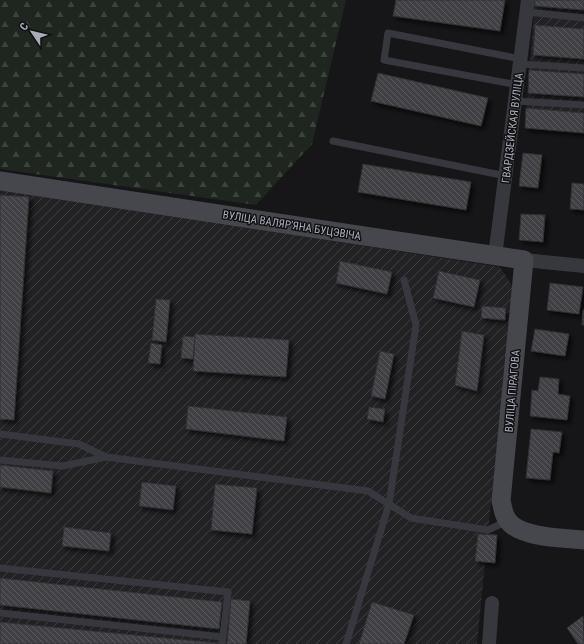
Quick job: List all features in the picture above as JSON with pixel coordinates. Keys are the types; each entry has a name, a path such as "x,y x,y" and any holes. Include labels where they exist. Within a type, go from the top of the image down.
{"street":[{"name":"ГВАРДЗЕЙСКАЯ ВУЛІЦА","path":"496,256 528,6"},
{"name":"ВУЛІЦА ВАЛЯР'ЯНА БУЦЭВІЧА","path":"0,181 496,256 584,266"},
{"name":"ВУЛІЦА ПІРАГОВА","path":"507,521 501,501 524,260"},
{"path":"507,521 518,529 529,534 584,540"},
{"path":"489,644 492,603"}],"lane":[{"path":"528,6 584,18"},
{"path":"518,85 384,60 388,33 520,62 584,68"},
{"path":"515,101 584,105"},
{"path":"333,141 506,176"},
{"path":"346,644 389,504 416,325 404,280"},
{"path":"0,434 79,444 106,457 368,491 411,518 488,530 507,521"},
{"path":"0,460 63,466 106,457"},
{"path":"0,568 228,592 222,641 0,613"}],"shaded area":[{"path":"535,0 584,0 584,133 525,128"},
{"path":"0,189 500,267 515,290 488,530 488,535 497,535 495,563 485,562 477,644 0,644"}],"green space":[{"path":"0,0 346,0 312,144 256,205 0,169"}],"building":[{"path":"396,0 505,0 500,31 393,16"},
{"path":"535,0 584,0 584,10 535,6"},
{"path":"535,25 584,29 584,59 533,55"},
{"path":"529,70 584,74 584,97 528,93"},
{"path":"378,73 488,98 481,126 371,101"},
{"path":"526,108 584,113 584,133 525,128"},
{"path":"523,153 542,155 538,188 519,186"},
{"path":"363,164 471,182 466,210 358,192"},
{"path":"572,183 584,184 584,210 570,209"},
{"path":"0,195 29,197 14,420 0,419"},
{"path":"521,214 545,215 543,242 519,240"},
{"path":"340,261 392,272 387,294 336,283"},
{"path":"439,271 480,280 474,307 433,298"},
{"path":"550,283 583,287 579,314 547,310"},
{"path":"156,299 170,300 166,342 152,340"},
{"path":"482,306 506,308 505,320 481,318"},
{"path":"583,310 584,325 582,325"},
{"path":"535,329 569,334 565,356 531,351"},
{"path":"462,331 484,335 477,391 455,385"},
{"path":"195,334 289,340 286,377 193,371"},
{"path":"183,336 195,337 193,359 181,358"},
{"path":"151,343 162,345 160,364 148,363"},
{"path":"380,351 394,354 385,399 371,396"},
{"path":"540,377 559,379 558,394 570,396 567,420 530,416 532,390 538,391"},
{"path":"188,406 287,417 284,441 186,429"},
{"path":"369,407 385,409 383,422 367,419"},
{"path":"531,429 562,432 559,453 553,452 550,480 526,478"},
{"path":"0,465 53,471 51,493 0,487"},
{"path":"142,482 176,486 173,510 139,506"},
{"path":"215,484 257,488 252,534 211,530"},
{"path":"64,527 111,533 109,551 62,546"},
{"path":"478,534 497,535 495,563 475,561"},
{"path":"0,578 222,602 219,629 0,605"},
{"path":"231,599 250,601 246,644 227,644"},
{"path":"372,602 414,615 404,644 359,644"},
{"path":"583,616 584,644 578,644 567,628"},
{"path":"0,622 217,643 217,644 0,644"}]}
